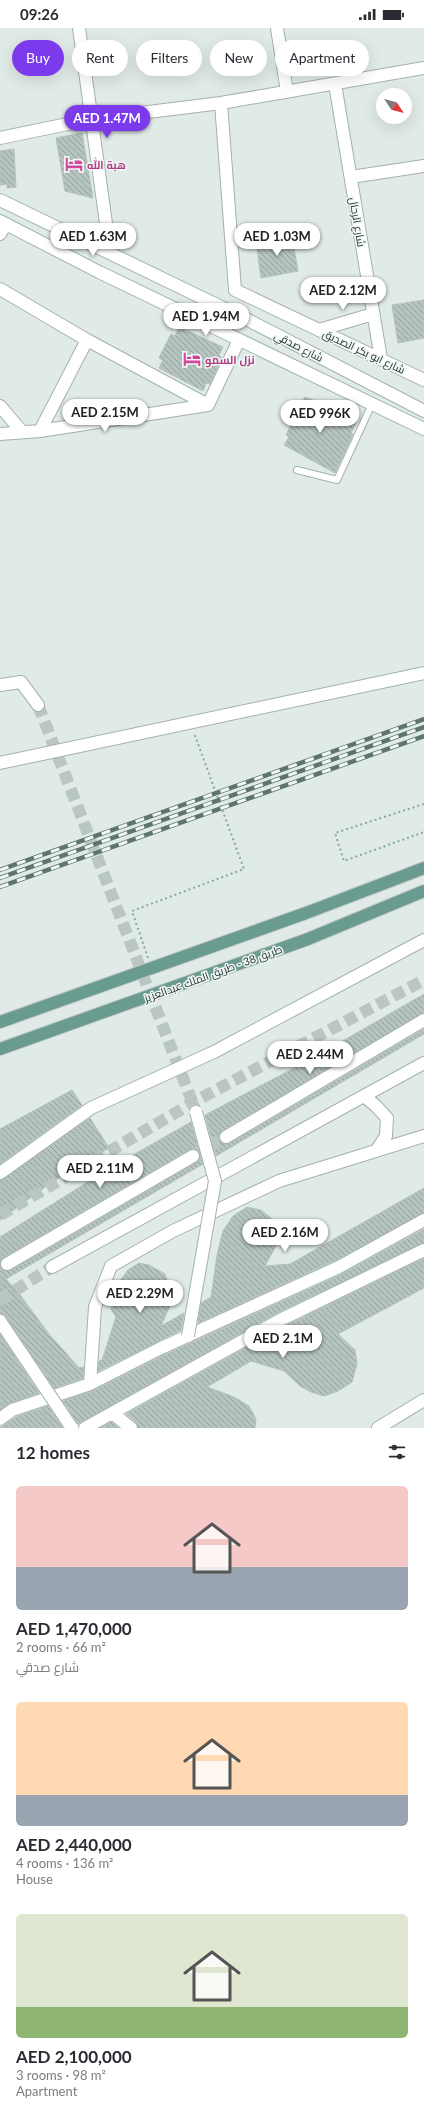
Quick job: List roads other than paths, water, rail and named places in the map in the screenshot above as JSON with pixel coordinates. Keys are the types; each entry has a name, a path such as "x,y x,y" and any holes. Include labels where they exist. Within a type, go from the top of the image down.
{"main road":[{"path":"0,1022 424,868"},
{"name":"طريق 38 - طريق الملك عبدالعزيز","path":"0,1049 308,939 424,891"}],"street":[{"path":"79,28 108,238 108,252 99,272"},
{"path":"277,28 287,92"},
{"path":"0,138 92,119 221,103 424,68"},
{"name":"شارع الرجال","path":"335,84 381,360"},
{"name":"شارع ابو بكر الصديق","path":"221,103 235,290 424,380"},
{"path":"350,177 424,166"},
{"name":"شارع صدقي","path":"0,200 248,320 424,411"},
{"name":"شارع صدقي","path":"2,226 424,429"},
{"path":"0,289 87,340 208,405"},
{"path":"319,330 374,314"},
{"path":"208,405 248,320"},
{"path":"40,431 87,340"},
{"path":"0,434 40,431 208,405"},
{"path":"0,406 22,432"},
{"path":"0,763 424,672"},
{"path":"0,685 20,682 38,705"},
{"path":"0,1173 91,1108 214,1052 424,940"},
{"path":"226,1137 424,1020"},
{"path":"52,1267 424,1063"},
{"path":"364,1096 387,1118 386,1136 376,1151"},
{"path":"188,1336 215,1181 196,1112"},
{"path":"90,1384 95,1307 111,1266 174,1230 279,1181 424,1136"},
{"path":"7,1264 193,1156"},
{"path":"0,1419 12,1410 90,1384 188,1336 339,1267 424,1220"},
{"path":"85,1428 280,1320 424,1250"},
{"path":"0,1321 72,1428"},
{"path":"378,1428 424,1400"},
{"path":"112,1413 131,1428"}],"lane":[{"path":"297,470 336,480 372,404"}],"tunnel":[{"path":"38,705 195,1109"},
{"path":"0,1215 201,1098 424,980"},
{"path":"193,1156 226,1137"},
{"path":"0,1300 52,1267"}],"railway":[{"path":"0,870 424,719"},
{"path":"0,878 424,727"},
{"path":"0,887 424,736"}],"place":[{"name":"هبة الله","path":"74,164"},
{"name":"نزل السمو","path":"192,359"}]}
